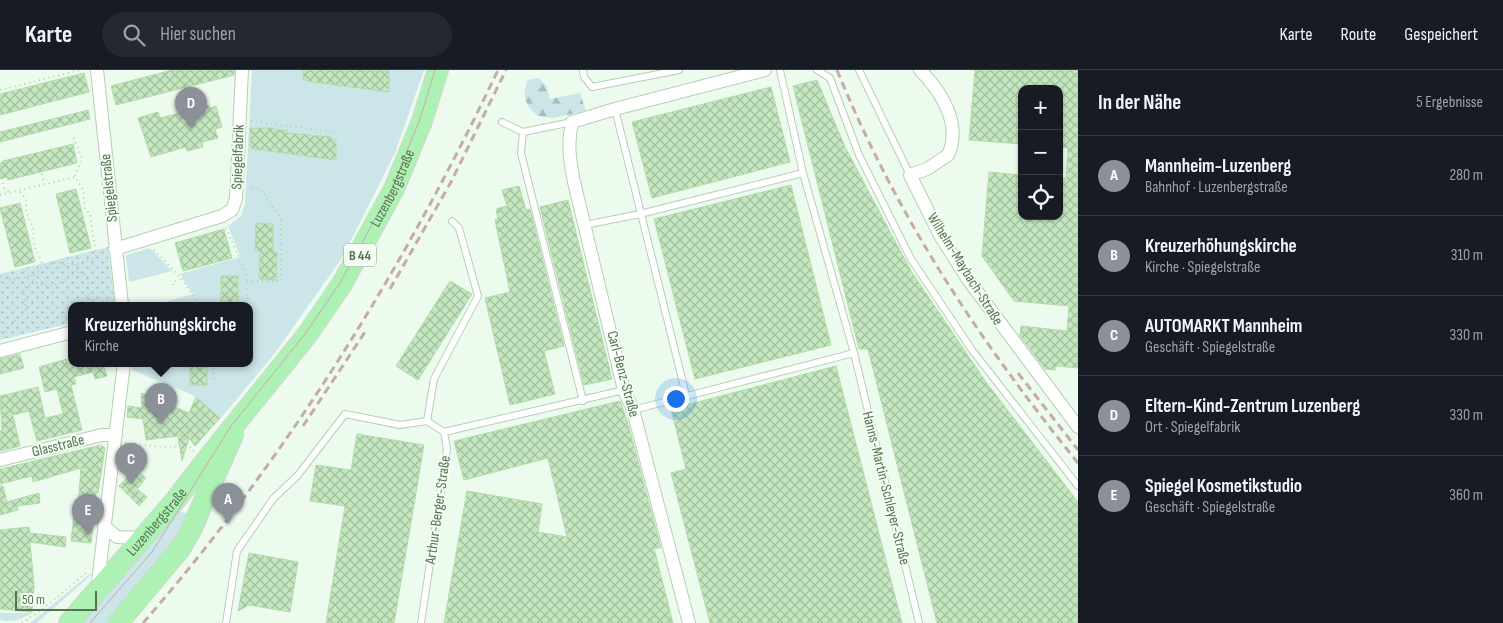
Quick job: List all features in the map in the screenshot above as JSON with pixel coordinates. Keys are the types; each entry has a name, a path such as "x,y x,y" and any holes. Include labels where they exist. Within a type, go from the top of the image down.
{"main road":[{"name":"Luzenbergstraße","path":"69,623 145,538 307,335 361,254 407,158 438,70"},
{"name":"Luzenbergstraße","path":"118,623 157,578 192,528 223,461 240,417"}],"street":[{"name":"Spiegelstraße","path":"97,70 122,302"},
{"name":"Spiegelfabrik","path":"222,216 232,210 236,199 242,70"},
{"path":"572,122 621,107 765,70"},
{"path":"910,176 927,169 948,155 954,138 952,123 942,98 920,70"},
{"name":"Carl-Benz-Straße","path":"572,122 568,138 569,156 585,225 624,390 633,410 689,623"},
{"name":"Wilhelm-Maybach-Straße","path":"910,176 941,237 967,278 1078,427"},
{"path":"115,249 222,216"},
{"path":"4,350 68,333"},
{"path":"98,591 100,560 124,367"},
{"name":"Glasstraße","path":"0,460 102,435 116,435"},
{"path":"104,526 117,537 145,538"}],"lane":[{"path":"583,70 584,77 592,87 679,70"},
{"name":"Hanns-Martin-Schleyer-Straße","path":"780,70 803,174 854,353 919,623"},
{"path":"817,70 830,78 859,155 911,259 972,350 1078,486"},
{"name":"Wilhelm-Maybach-Straße","path":"859,70 910,176"},
{"path":"621,107 640,214 686,395"},
{"path":"502,122 523,132 572,122"},
{"path":"523,132 521,153 583,401"},
{"path":"585,225 640,214 803,174"},
{"path":"427,421 434,379 478,296 459,228 452,221"},
{"path":"633,410 854,353"},
{"path":"226,623 237,551 274,499 298,475 345,414 400,425 427,421 444,432 624,390"},
{"name":"Arthur-Berger-Straße","path":"421,623 447,449 444,432"}],"path":[{"path":"0,90 80,70"},
{"path":"239,120 332,132"},
{"path":"72,134 82,158 75,177"},
{"path":"42,174 44,183"},
{"path":"0,195 20,192 44,183 75,177"},
{"path":"0,276 12,280 36,274 43,266 58,262 67,266 93,259 97,252 92,237 90,214 85,209 83,190 75,177"},
{"path":"2,178 4,188 10,193"},
{"path":"0,195 4,188"},
{"path":"236,188 260,188 281,220 281,275 278,275 278,281 247,281"},
{"path":"20,192 26,199 26,212 33,227 34,245 43,266"},
{"path":"222,216 246,274 248,302"},
{"path":"152,238 151,247 182,280 197,302"},
{"path":"76,264 78,272"},
{"path":"4,350 5,332 26,309 23,287 34,284 53,286 78,272 85,274 88,278 89,300 93,302"},
{"path":"32,275 34,284"},
{"path":"173,285 173,282 182,280"},
{"path":"213,367 214,382"},
{"path":"178,431 196,453"},
{"path":"126,443 173,448 184,439"},
{"path":"165,453 166,447"},
{"path":"22,623 44,608 100,560"}],"green space":[{"path":"252,70 424,70 395,153 342,258 275,353 221,418 195,396 132,370 132,367 253,367 253,302 165,302 193,294 180,274 240,257 228,226 241,216 245,204"},
{"path":"538,78 546,85 550,99 580,93 586,111 553,118 538,116 530,109 525,91 528,80"},
{"path":"108,247 115,302 68,302 68,324 0,340 0,274"},
{"path":"150,248 172,271 129,282 126,255"},
{"path":"177,511 186,513 184,523 177,536 167,552 109,623 78,623"},
{"path":"91,573 90,576 37,623 30,623"},
{"path":"0,613 32,613 21,619 9,621 0,620"}],"building":[{"path":"172,70 234,70 234,75 116,105 111,86"},
{"path":"303,70 389,71 389,92 307,81 303,79"},
{"path":"975,70 1078,70 1078,368 1056,366 1055,370 1045,369 1020,336 1021,326 1067,331 1069,306 1014,301 982,256 989,172 1018,175 1018,220 1063,220 1063,179 1066,179 1068,148 1063,147 1063,85 1018,85 1018,144 969,140"},
{"path":"84,73 89,92 0,115 0,94"},
{"path":"817,80 845,147 911,271 986,382 1078,502 1078,623 937,623 868,349 859,349 793,86"},
{"path":"771,87 790,162 652,198 632,122"},
{"path":"209,105 210,108 216,106 222,127 215,129 218,138 202,142 203,147 187,151 186,147 151,157 138,118 158,112 160,118"},
{"path":"88,110 90,119 0,142 0,132"},
{"path":"250,128 274,128 274,130 287,130 287,133 331,137 331,139 336,139 336,160 254,149 250,147"},
{"path":"73,144 77,163 8,180 7,177 0,179 0,164 3,161"},
{"path":"791,185 831,345 695,379 654,219"},
{"path":"519,186 526,210 530,209 564,346 544,351 555,394 510,405 485,298 510,292 495,220 498,218 496,209 507,206 502,190"},
{"path":"76,189 91,248 70,253 56,194"},
{"path":"568,200 612,379 584,385 540,207"},
{"path":"20,203 35,262 15,267 0,208"},
{"path":"256,223 273,224 273,251 277,252 276,280 259,279 260,251 255,251"},
{"path":"224,229 232,258 183,271 175,243"},
{"path":"221,276 238,276 238,302 221,302"},
{"path":"450,281 472,294 418,380 396,366"},
{"path":"20,354 24,368 0,374 0,359"},
{"path":"67,359 68,367 104,367 107,376 95,379 93,372 74,377 76,384 71,385 82,430 37,441 29,411 13,415 20,446 0,451 0,431 2,431 0,396 38,387 45,418 63,414 57,389 45,392 39,367"},
{"path":"836,366 902,623 710,623 671,473 686,469 671,409"},
{"path":"190,367 207,367 207,385 190,385"},
{"path":"141,393 189,413 196,397 220,418 195,446 189,438 182,461 178,436 146,440 143,419 127,417 128,406 142,408"},
{"path":"620,401 627,420 661,548 654,548 673,623 444,623 467,491 542,504 538,532 567,537 548,458 464,480 454,441"},
{"path":"357,434 424,445 394,623 326,623 345,506 310,501 316,465 351,470"},
{"path":"101,445 105,448 98,493 96,492 91,543 71,541 75,505 78,506 81,468 33,482 32,476 0,484 0,469"},
{"path":"135,469 146,478 137,489 147,497 139,506 119,486"},
{"path":"0,486 3,486 7,502 39,493 40,503 17,506 18,510 0,515"},
{"path":"29,527 30,533 66,537 65,547 30,542 34,586 32,612 0,609 0,530"},
{"path":"249,553 298,562 290,612 249,605 238,611"}],"tram line":[{"path":"90,623 152,552 231,426 305,334 340,283 392,188 420,119 435,70"}],"railway":[{"path":"143,623 196,560 246,495 294,428 339,359 423,217 462,144 498,70"},
{"path":"390,289 451,182 506,70"},
{"path":"837,70 860,124 886,176 942,275 1007,370 1078,463"},
{"path":"303,426 365,332"},
{"path":"1018,373 1078,450"}],"place":[{"name":"Eltern-Kind-Zentrum Luzenberg","path":"191,128"},
{"name":"Kreuzerhöhungskirche","path":"161,424"},
{"name":"AUTOMARKT Mannheim","path":"131,484"},
{"name":"Mannheim-Luzenberg","path":"228,524"},
{"name":"Spiegel Kosmetikstudio","path":"88,535"}]}
